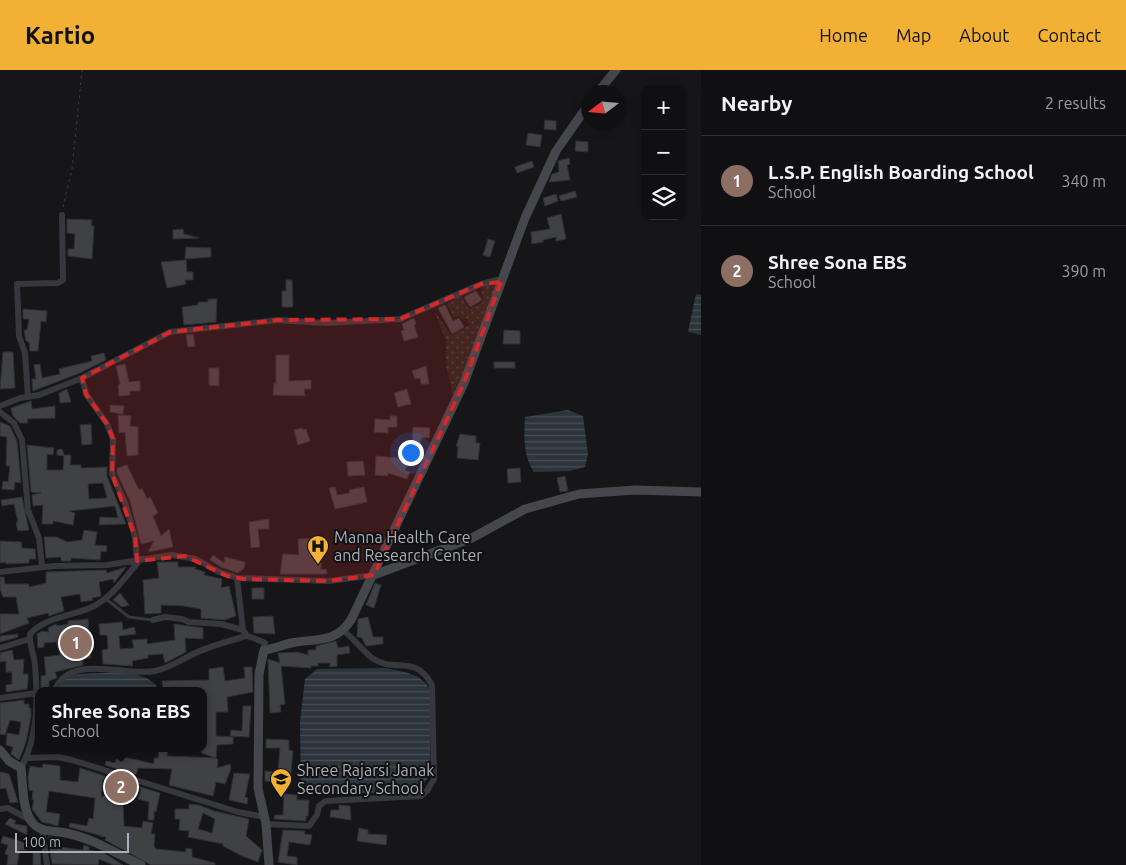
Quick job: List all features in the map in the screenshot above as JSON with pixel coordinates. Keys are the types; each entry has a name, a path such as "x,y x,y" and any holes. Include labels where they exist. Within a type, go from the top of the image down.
{"main road":[{"path":"604,85 616,70"},
{"path":"270,865 266,821 258,788 259,674 264,650 290,643 332,637 344,631 374,575 464,383 526,218 556,151 581,114"},
{"path":"374,575 472,538 525,509 578,494 635,490 701,492"},
{"path":"0,750 8,761 21,768 21,782 31,820 42,830 69,833 100,844 141,865"}],"street":[{"path":"28,397 25,353 20,336 17,284 58,283 63,280 60,233 62,215"},
{"path":"0,406 82,378 170,332 278,320 325,323 400,319 481,284 498,280 501,282"},
{"path":"82,378 86,394 108,424 113,439 112,474 125,503 140,560"},
{"path":"0,412 14,423 22,440 28,510 39,538 42,566"},
{"path":"0,572 42,566 96,566 172,555 196,559 219,572 237,578 329,581 374,575"},
{"path":"37,687 30,634 39,626 81,612 106,598 140,560"},
{"path":"237,578 245,633"},
{"path":"153,620 164,617 182,619 189,622 221,624 265,643 264,650"},
{"path":"27,758 58,758 266,821 309,826 317,815 319,806 326,801 420,796 427,791 434,779 432,685 425,672 414,666 395,665 373,658 344,631"},
{"path":"56,687 61,678 73,672 126,670 143,673 156,671 177,664 193,654 245,633"},
{"path":"0,648 30,638"},
{"path":"0,698 35,696"},
{"path":"21,768 27,758 35,725"},
{"path":"0,809 8,808 31,820"},
{"path":"42,830 47,865"}],"lane":[{"path":"106,598 129,617 153,620"}],"path":[{"path":"62,215 72,169 82,70"},
{"path":"100,844 109,814 104,792 109,773"}],"highlighted area":[{"path":"501,282 464,383 374,575 329,581 244,579 227,576 185,556 137,561 135,537 112,474 113,439 107,424 86,394 82,378 170,332 278,320 400,319 481,284"}],"shaded area":[{"path":"491,280 497,287 454,398 446,366 446,341 435,312 451,335 470,325 466,318 462,320 459,316 454,318 447,304 461,295 469,309 483,302 481,282"},
{"path":"696,294 701,295 701,335 688,332"},
{"path":"568,410 583,416 588,454 585,467 570,471 534,472 526,453 525,417"},
{"path":"386,668 417,677 427,684 430,690 430,760 428,778 419,788 404,793 323,793 301,790 300,722 305,679 317,669"},
{"path":"123,673 146,678 156,687 59,687 65,679 78,674"}],"building":[{"path":"545,120 556,121 556,130 544,129"},
{"path":"528,133 542,135 540,147 526,145"},
{"path":"576,141 588,142 588,152 575,151"},
{"path":"569,158 570,164 567,165 570,180 549,182 552,174 559,172 558,161"},
{"path":"532,161 534,167 517,173 515,167"},
{"path":"575,191 577,197 561,201 559,196"},
{"path":"556,194 558,201 545,206 543,198"},
{"path":"561,214 566,239 556,241 556,237 532,244 531,232 550,229 547,218"},
{"path":"67,219 92,220 91,226 94,226 92,259 68,256 68,249 74,249 75,234 67,233"},
{"path":"183,229 184,234 199,238 173,239 173,230"},
{"path":"488,239 495,241 490,257 483,255"},
{"path":"186,247 211,248 211,257 185,259"},
{"path":"186,260 187,272 193,272 193,280 185,280 186,284 167,288 161,262"},
{"path":"286,280 292,280 293,307 282,307 282,291 286,291"},
{"path":"476,291 482,300 470,307 464,297"},
{"path":"208,299 217,299 216,322 184,325 182,307 198,305 198,302 208,302"},
{"path":"445,305 453,321 459,318 464,327 452,334 438,308"},
{"path":"23,309 47,311 46,322 41,321 38,351 30,351 29,342 26,341 24,330 27,330 29,319 23,319"},
{"path":"414,318 418,337 404,341 401,331 404,330 402,324"},
{"path":"504,330 520,331 520,344 503,344"},
{"path":"193,334 195,346 188,347 186,335"},
{"path":"3,352 13,352 15,388 0,389"},
{"path":"104,353 106,360 80,373 33,391 32,379 36,379 34,365 40,364 42,378 60,374 59,369 92,361 91,356"},
{"path":"276,355 289,355 289,381 311,380 311,389 304,389 305,396 273,395 274,383 276,384"},
{"path":"494,362 515,362 515,368 494,368"},
{"path":"125,364 129,382 140,381 140,391 130,391 130,395 119,396 118,385 120,384 116,366"},
{"path":"426,366 429,384 421,384 420,378 415,379 412,371"},
{"path":"209,368 219,368 219,386 209,385"},
{"path":"67,389 71,402 60,403 59,393"},
{"path":"407,389 411,404 398,407 394,393"},
{"path":"31,401 32,409 55,406 55,418 27,419 28,423 20,423 13,416 11,408"},
{"path":"110,405 124,406 123,414 110,412"},
{"path":"118,415 131,416 130,426 138,427 138,455 127,456 125,432 119,433"},
{"path":"390,416 397,416 397,427 388,427 388,433 374,432 375,419 390,420"},
{"path":"0,422 10,426 17,441 21,483 15,482 14,490 2,489 3,481 8,482 10,466 6,466 7,437 0,436"},
{"path":"91,424 92,444 82,445 80,425"},
{"path":"413,427 430,428 429,438 422,437 416,458 412,456 405,470 410,472 407,479 388,473 388,476 375,475 376,456 399,458 404,449 406,450 408,443 412,444"},
{"path":"302,428 303,430 306,429 310,441 298,445 294,430"},
{"path":"460,434 476,436 476,443 480,443 478,460 457,458 458,446 456,446"},
{"path":"27,445 54,448 53,455 47,454 47,470 63,470 64,456 57,455 57,450 62,449 64,455 71,455 70,465 81,465 81,468 107,467 107,476 126,524 99,525 100,517 118,518 115,506 69,511 75,513 73,525 53,521 53,524 42,524 43,505 33,506 32,495 41,493 31,492","holes":["103,483 107,498 89,499 88,484"]},
{"path":"363,461 365,475 348,476 347,462"},
{"path":"127,465 139,490 142,488 147,499 150,497 158,513 153,516 161,536 169,529 173,547 148,552 154,541 141,544 130,501 117,473 117,468"},
{"path":"520,468 521,482 508,483 507,469"},
{"path":"565,476 568,491 560,492 557,478"},
{"path":"335,487 337,495 350,493 349,490 364,487 367,502 335,509 329,488"},
{"path":"22,497 29,530 18,531 14,504 2,506 1,500"},
{"path":"269,519 269,529 258,529 260,547 251,548 249,522"},
{"path":"84,530 97,532 95,545 107,546 106,552 101,551 100,560 71,558 71,561 61,561 61,557 46,558 44,537 57,537 67,542 82,540"},
{"path":"318,538 319,544 312,545 313,559 321,559 321,570 326,569 327,574 280,574 283,554 299,555 298,539"},
{"path":"0,541 21,542 22,548 35,549 36,559 29,559 29,563 0,563"},
{"path":"213,555 224,563 225,557 245,562 244,568 238,573 221,567 210,560"},
{"path":"157,562 178,562 178,567 196,567 195,569 205,572 204,575 222,579 221,588 229,586 236,616 225,620 201,618 201,609 161,605 161,613 145,614 143,580 159,578"},
{"path":"126,567 114,583 113,579 99,582 101,596 92,598 93,600 81,602 80,594 61,597 64,611 49,616 48,613 27,618 29,623 0,634 0,614 19,614 16,597 3,597 0,589 0,577 4,577 5,584 29,584 29,587 46,583 46,572 106,570 107,573"},
{"path":"375,583 381,585 374,608 366,605"},
{"path":"252,588 264,588 264,599 252,599"},
{"path":"120,593 129,605 122,607 113,600"},
{"path":"273,616 275,634 254,633 253,617"},
{"path":"368,617 373,637 383,637 383,644 366,646 362,638 357,637 358,619"},
{"path":"88,619 91,658 83,659 83,665 55,672 57,678 49,681 49,687 41,687 41,676 46,675 44,657 60,655 56,642 44,643 44,647 38,648 37,634 42,631 49,632 48,628 56,624 57,626 68,624 68,621"},
{"path":"122,622 123,630 134,627 136,634 119,636 120,649 134,648 132,640 147,639 147,644 175,640 174,624 203,628 203,639 185,638 186,652 165,663 163,654 148,655 148,658 132,661 133,666 103,664 102,650 108,649 107,635 100,635 99,624"},
{"path":"18,634 18,637 0,642 0,636"},
{"path":"336,641 338,648 349,646 350,653 337,655 337,666 330,667 330,663 318,663 318,666 311,666 311,668 281,666 285,704 280,705 281,712 270,713 268,659 280,663 278,653 297,652 308,655 308,650 316,650 316,646"},
{"path":"12,650 14,660 24,659 23,674 28,674 27,689 6,692 6,685 12,684 12,672 6,672 6,661 0,662 0,653"},
{"path":"223,667 225,681 245,678 244,667 252,667 253,692 227,697 228,712 216,712 216,736 233,737 233,744 217,745 216,758 201,753 207,752 207,687 163,687 162,681 209,680 209,669"},
{"path":"24,700 24,704 29,704 29,708 31,708 31,717 26,742 19,760 11,754 13,747 6,745 7,733 19,735 21,722 10,720 5,735 0,734 0,703"},
{"path":"243,706 251,706 249,737 230,736 231,730 242,731"},
{"path":"266,739 289,740 289,750 293,751 290,783 265,781 265,771 278,772 280,748 266,748"},
{"path":"159,752 168,752 167,756 216,758 218,760 217,768 230,764 231,769 225,784 216,782 213,796 169,785 172,769 138,768 136,775 105,765 106,761 115,763 116,759 123,761 124,757 154,764 154,758 158,758"},
{"path":"43,764 60,766 60,780 78,782 80,768 105,776 101,797 117,790 119,780 160,793 156,812 154,811 154,820 148,820 149,802 138,799 141,789 126,786 123,801 124,826 142,828 143,821 153,823 151,834 155,834 154,846 156,849 186,852 186,848 192,849 192,857 215,863 215,865 151,865 105,840 106,837 69,827 70,823 87,826 89,818 93,819 95,798 49,791 46,812 60,814 58,826 42,822 32,809 33,791 29,790 28,777 30,766 42,768"},
{"path":"0,772 9,774 18,802 10,803 6,788 0,789"},
{"path":"234,773 250,774 245,797 248,798 247,804 229,800"},
{"path":"284,794 297,795 297,800 309,800 306,821 274,819 275,815 283,815"},
{"path":"189,804 199,805 214,811 249,819 246,836 262,850 258,862 242,856 223,846 223,844 188,837 189,831 179,830 180,819 175,819 175,809 189,809","holes":["203,813 215,819 212,833 198,829"]},
{"path":"339,805 350,806 351,820 330,817 331,810 339,810"},
{"path":"10,818 16,821 14,824 27,826 27,835 5,824"},
{"path":"359,828 368,830 368,834 387,835 386,845 357,841"},
{"path":"283,830 305,831 304,834 312,835 310,845 289,842 287,856 297,857 297,865 278,862"},
{"path":"3,836 26,843 26,850 20,850 17,865 7,865 8,855 5,854 8,845 1,843"},
{"path":"48,837 58,838 58,847 83,850 84,845 89,847 89,850 104,853 123,865 113,865 99,859 98,865 52,864"},
{"path":"33,852 40,852 41,865 33,865"}],"place":[{"name":"Manna Health Care and Research Center","path":"318,565"},
{"name":"L.S.P. English Boarding School","path":"76,643"},
{"name":"Shree Sona EBS","path":"121,787"},
{"name":"Shree Rajarsi Janak Secondary School","path":"281,798"}]}
